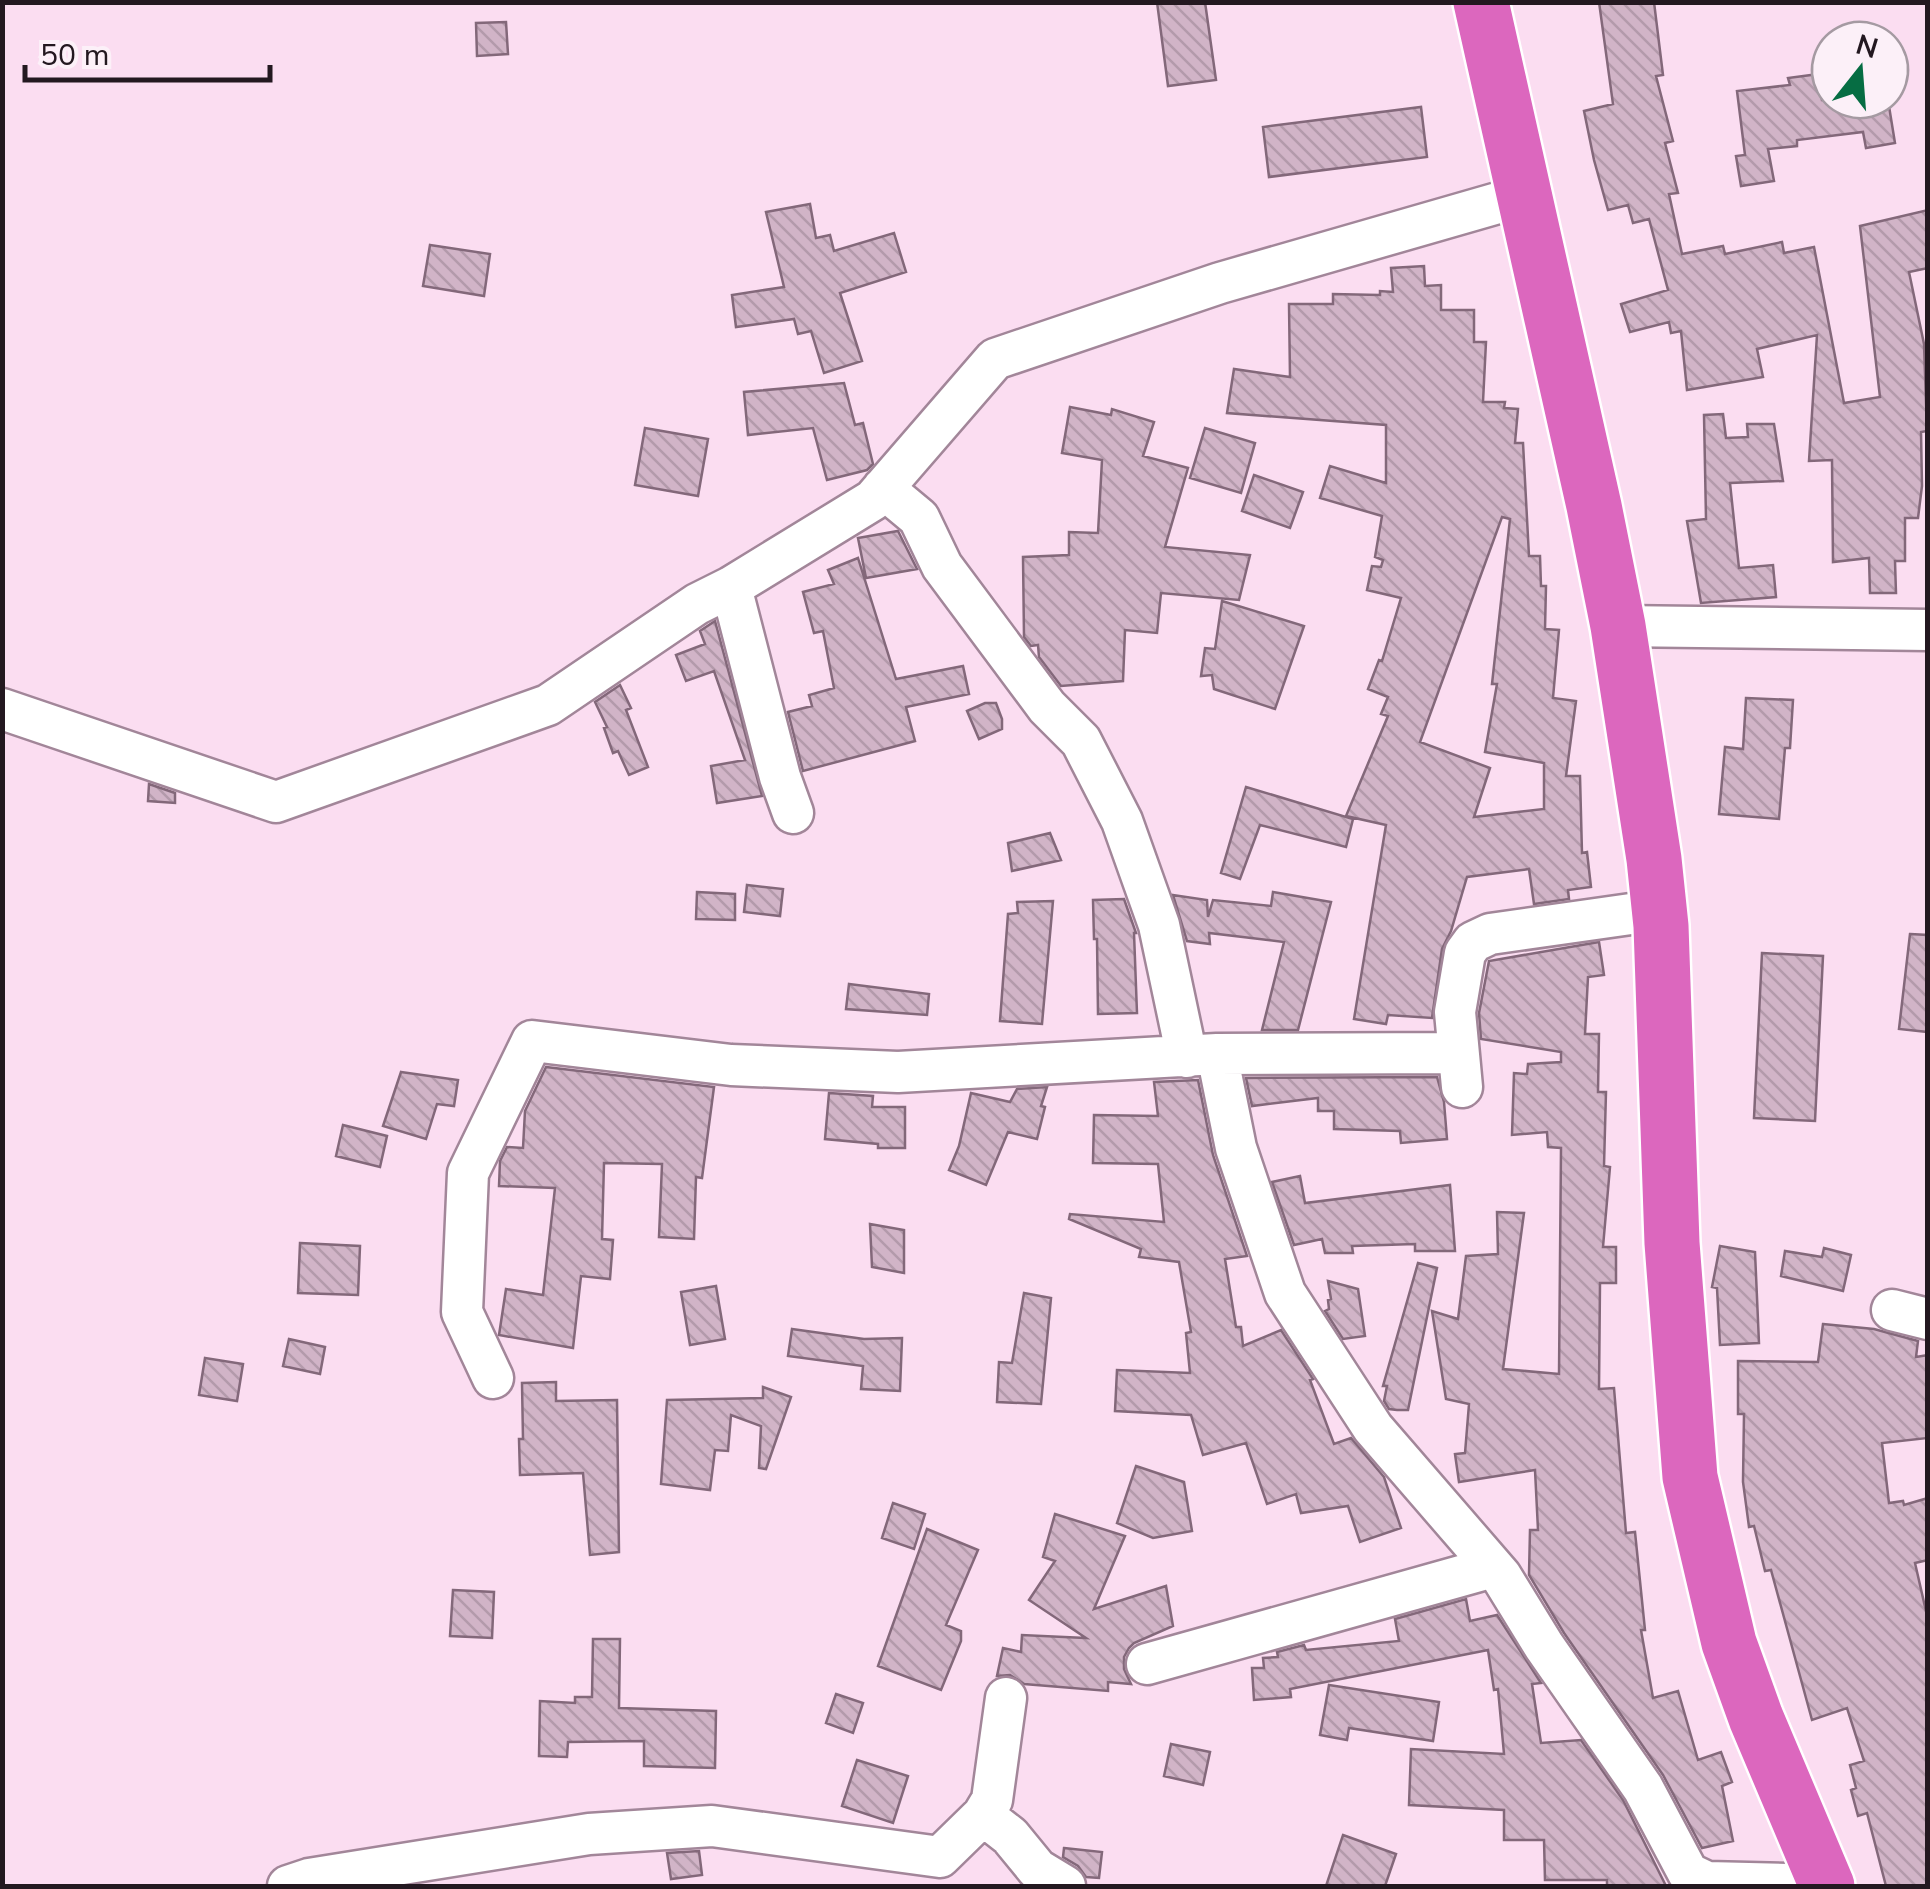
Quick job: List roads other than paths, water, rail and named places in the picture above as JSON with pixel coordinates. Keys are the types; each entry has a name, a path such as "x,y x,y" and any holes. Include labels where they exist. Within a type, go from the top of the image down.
{"highway":[{"path":"1483,3 1618,626 1659,910 1672,1243 1690,1477 1729,1642 1756,1718 1827,1886"}],"street":[{"path":"2,709 276,802 548,705 697,604 873,500 994,358 1220,283 1522,196"},
{"path":"883,488 919,518 942,566 1047,707 1081,741 1122,821 1285,1292 1372,1428 1493,1567 1643,1788 1688,1873 1707,1882 1827,1886"},
{"path":"731,587 780,777 794,813"},
{"path":"1618,626 1928,630"},
{"path":"493,1378 462,1312 468,1173 532,1041 731,1065 898,1072 1202,1056 1459,1070 1455,1012 1464,953 1473,942 1490,934 1659,910"},
{"path":"1147,1664 1493,1567"},
{"path":"288,1886 309,1878 589,1834 712,1826 940,1857 984,1816 992,1800 1006,1698"},
{"path":"984,1816 1010,1836 1036,1869 1065,1886"}]}
